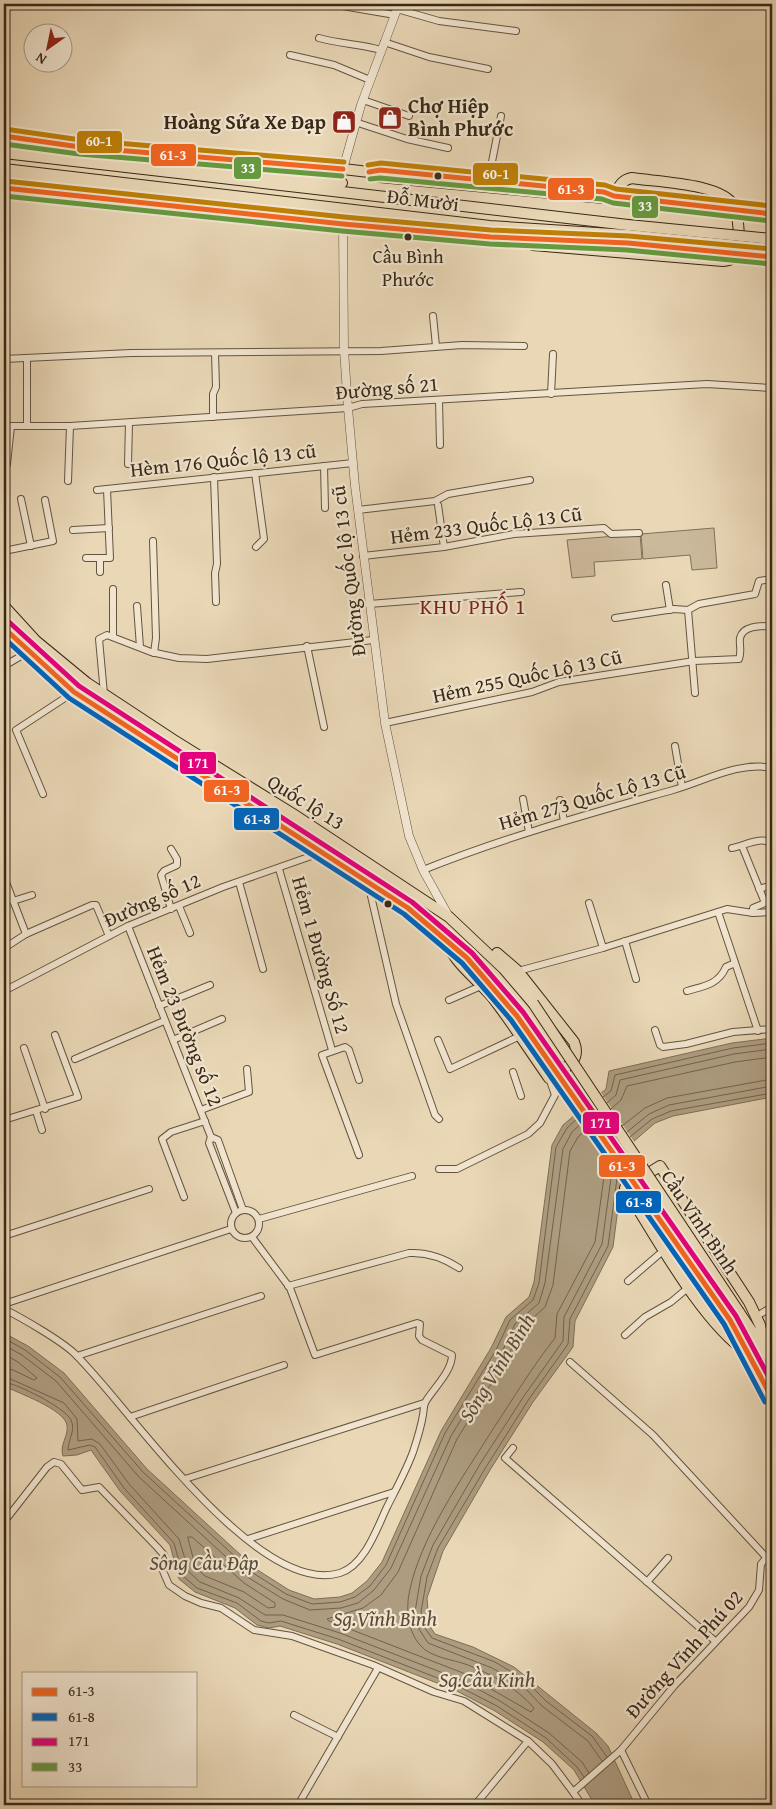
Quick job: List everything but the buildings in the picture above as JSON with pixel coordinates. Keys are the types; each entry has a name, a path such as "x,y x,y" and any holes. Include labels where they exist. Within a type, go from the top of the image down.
{"highway":[{"name":"Đỗ Mười","path":"4,136 80,146 343,169 369,172 390,178 604,198 614,196"},
{"path":"4,146 187,170"},
{"path":"4,153 187,170"},
{"path":"4,169 184,195"},
{"path":"342,187 343,169"},
{"name":"Đỗ Mười","path":"187,170 342,187 628,234"},
{"name":"Đỗ Mười","path":"369,172 380,170 604,192 614,196 772,214"},
{"path":"4,176 184,195"},
{"path":"491,231 519,244 723,261 735,258 739,246 737,217 734,206 729,199 714,191 632,178 620,184 614,196"},
{"name":"Đỗ Mười","path":"4,188 344,216 491,231 628,234"},
{"name":"Đỗ Mười","path":"184,195 465,234 491,231"},
{"path":"628,234 772,239"},
{"path":"628,234 772,249"},
{"path":"628,234 772,257"},
{"name":"Quốc lộ 13","path":"4,606 36,641 104,694 172,739 293,814 449,917 504,969 533,1003"},
{"name":"Quốc lộ 13","path":"4,628 28,652 74,692 368,883 443,934 496,986 517,1016"},
{"path":"443,934 448,950 493,998 549,1078 574,1060 578,1050 574,1042 518,971 478,936 460,926"},
{"name":"Cầu Vĩnh Bình","path":"533,1003 772,1362"},
{"name":"Cầu Vĩnh Bình","path":"517,1016 730,1320 772,1398"},
{"path":"748,1353 719,1327 689,1288 625,1188 660,1166 717,1250 757,1316 766,1353"}],"street":[{"path":"331,4 397,9 447,23 516,31"},
{"path":"343,169 363,100 397,9"},
{"path":"319,38 350,45 383,46 488,69"},
{"path":"290,56 334,65 370,80"},
{"path":"363,100 409,116"},
{"path":"488,182 501,116"},
{"path":"356,122 406,139 448,148"},
{"name":"Đường Quốc lộ 13 cũ","path":"344,216 344,350 352,463 385,723 409,836 423,870 449,917"},
{"path":"433,316 436,346"},
{"path":"4,359 131,353 215,354 344,350 381,351 436,346 524,346"},
{"path":"213,417 213,394 216,387 215,354"},
{"path":"551,394 553,354"},
{"path":"27,358 27,425"},
{"name":"Đường số 21","path":"4,426 70,426 129,423 348,408 362,404 707,384 772,388"},
{"path":"439,400 440,445"},
{"path":"128,464 129,423"},
{"path":"7,464 11,426"},
{"path":"68,481 70,426"},
{"name":"Hèm 176 Quốc lộ 13 cũ","path":"97,490 352,463"},
{"path":"324,466 324,508"},
{"path":"255,473 264,539 256,547"},
{"path":"214,478 217,564 215,573 216,602"},
{"path":"358,510 435,501 448,494 530,480"},
{"path":"86,558 110,558 107,489"},
{"path":"21,500 30,546"},
{"path":"4,551 53,541 45,500"},
{"path":"438,505 444,547"},
{"path":"73,530 109,528"},
{"name":"Hẻm 233 Quốc Lộ 13 Cũ","path":"363,556 444,547 514,534 604,528 611,534 640,533"},
{"path":"153,541 156,638 154,653"},
{"path":"100,558 100,572"},
{"path":"615,618 670,610 688,610 699,604 754,594 759,581 772,579"},
{"path":"666,585 670,610"},
{"path":"113,589 113,636"},
{"path":"369,604 521,592"},
{"path":"137,606 140,648"},
{"path":"688,610 694,661 695,693"},
{"name":"Hẻm 255 Quốc Lộ 13 Cũ","path":"385,723 532,692 560,682 694,661 739,658 740,637 744,631 755,626 772,626"},
{"path":"104,694 99,639 107,635 154,653 178,658 207,659 306,646 373,640"},
{"path":"306,646 324,727"},
{"path":"4,666 28,652"},
{"path":"43,794 16,730 74,692"},
{"path":"675,746 682,787"},
{"name":"Hẻm 273 Quốc Lộ 13 Cũ","path":"423,870 484,845 682,787 733,770 762,766 772,768"},
{"path":"523,799 529,832"},
{"path":"560,800 564,821"},
{"path":"732,848 760,840 768,840 772,844"},
{"path":"742,846 765,903 754,908 753,914"},
{"path":"171,849 177,860 177,865 164,871 161,875 171,909"},
{"name":"Đường số 12","path":"4,991 128,926 239,882 320,853"},
{"name":"Hẻm 1 Đường Số 12","path":"279,869 332,1050"},
{"path":"4,877 26,934"},
{"path":"239,882 263,969"},
{"path":"368,883 400,1019 435,1116 439,1119"},
{"path":"759,889 772,885"},
{"path":"13,901 32,895"},
{"path":"589,903 603,948"},
{"path":"6,947 26,934 83,908 96,905 109,936"},
{"path":"179,906 190,933"},
{"path":"518,971 603,948 727,909 753,914 772,912"},
{"path":"718,912 758,1031"},
{"name":"Hẻm 23 Đường số 12","path":"128,926 211,1137"},
{"path":"625,941 636,978"},
{"path":"687,991 713,984 722,976 726,967 735,963"},
{"path":"159,1006 210,984"},
{"path":"449,1000 481,986"},
{"path":"173,1040 222,1019"},
{"path":"75,1059 164,1021"},
{"path":"655,1030 660,1045 663,1047 686,1044 734,1032 772,1029"},
{"path":"4,1118 36,1111 78,1097 55,1035"},
{"path":"438,1040 450,1070 520,1036"},
{"name":"Hẻm 1 Đường Số 12","path":"358,1080 349,1050 345,1047 322,1055 359,1155"},
{"path":"24,1048 45,1108"},
{"path":"201,1110 249,1092 247,1069"},
{"path":"513,1072 521,1096"},
{"path":"439,1169 457,1169 528,1134 540,1123 555,1095 549,1078"},
{"path":"36,1111 42,1130"},
{"path":"184,1197 162,1139 171,1132 205,1121"},
{"path":"236,1213 209,1143 211,1137 218,1140 243,1210"},
{"path":"259,1219 412,1176"},
{"path":"4,1236 149,1189"},
{"path":"243,1210 254,1212 259,1219 260,1227 252,1237 238,1237 232,1229 232,1218 236,1213 243,1210"},
{"path":"4,1304 232,1229"},
{"path":"4,1309 77,1356 210,1506 248,1539 269,1555 294,1568 323,1574 340,1573 360,1559 413,1453 424,1415 424,1403 452,1360 452,1356 448,1352 422,1340 419,1336 420,1324 315,1356 288,1286 252,1237"},
{"path":"628,1281 664,1250"},
{"path":"288,1286 408,1253 421,1252 446,1260 459,1268"},
{"path":"626,1335 645,1317 671,1302 689,1288"},
{"path":"77,1356 261,1296"},
{"path":"757,1316 772,1306"},
{"path":"570,1362 653,1435 766,1557 772,1551"},
{"path":"130,1417 284,1365"},
{"path":"185,1479 424,1403"},
{"path":"513,1448 505,1458 715,1641"},
{"path":"5,1517 47,1467 58,1462 82,1490 99,1487 157,1547 164,1555 166,1562 163,1571 169,1585 185,1596 201,1603 221,1608 254,1630 292,1636 378,1668 434,1692 464,1700 528,1741 552,1764 582,1805"},
{"path":"248,1539 394,1492"},
{"name":"Đường Vĩnh Phú 02","path":"573,1792 619,1752 715,1641 755,1600 760,1590 761,1564 766,1557"},
{"path":"647,1582 668,1558"},
{"path":"298,1805 378,1668"},
{"path":"294,1715 338,1737"},
{"path":"475,1805 528,1741"},
{"path":"619,1752 648,1805"}],"shaded area":[{"path":"714,528 717,568 692,570 690,555 643,559 641,534"},
{"path":"640,534 642,559 594,562 595,576 572,578 567,540"}],"water":[{"name":"Sg.Vĩnh Bình","path":"772,1038 772,1097 673,1116 655,1123 633,1142 623,1169 613,1247 575,1321 573,1347 533,1402 490,1470 443,1551 427,1598 429,1625 435,1634 473,1647 514,1667 596,1733 608,1746 635,1805 595,1805 574,1770 543,1742 495,1711 455,1690 337,1644 280,1626 269,1628 257,1625 235,1608 195,1592 179,1579 170,1545 120,1491 91,1450 77,1455 63,1456 62,1448 67,1433 67,1425 64,1419 49,1407 4,1386 4,1333 28,1346 64,1373 147,1469 256,1569 289,1590 314,1599 340,1597 352,1593 367,1581 382,1562 441,1431 491,1348 506,1317 529,1297 534,1282 552,1145 563,1125 606,1089 609,1071 732,1043"}],"pier":[{"path":"600,1091 635,1143 629,1154 624,1183 575,1111"}],"transit line":[{"name":"60-1","path":"5,129 81,140 344,162"},
{"name":"61-3","path":"4,136 80,147 343,169"},
{"name":"33","path":"4,144 79,154 342,176"},
{"name":"60-1","path":"368,165 381,163 605,185 616,189 772,206"},
{"name":"61-3","path":"369,172 380,170 604,192 614,196 772,214"},
{"name":"33","path":"370,179 380,178 602,199 613,203 771,221"},
{"name":"60-1","path":"5,181 344,217 491,230 629,236 772,249"},
{"name":"61-3","path":"4,188 343,224 491,237 628,243 772,257"},
{"name":"33","path":"4,196 342,231 490,244 627,250 771,264"},
{"name":"171","path":"9,622 79,686 412,902 472,953 523,1012 736,1316 772,1383"},
{"name":"61-3","path":"4,628 74,692 408,908 467,958 517,1016 730,1320 772,1398"},
{"name":"61-8","path":"4,638 69,698 404,914 462,963 511,1020 724,1324 765,1402"}],"place":[{"name":"Chợ Hiệp Bình Phước","path":"390,118"},
{"name":"Hoàng Sửa Xe Đạp","path":"344,122"},
{"name":"Cầu Bình Phước","path":"408,237"}],"district":[{"name":"KHU PHỐ 1","path":"473,607"}],"water label":[{"name":"Sông Vĩnh Bình","path":"497,1368"},
{"name":"Sông Cầu Đập","path":"204,1563"},
{"name":"Sg.Cầu Kinh","path":"487,1680"}]}
